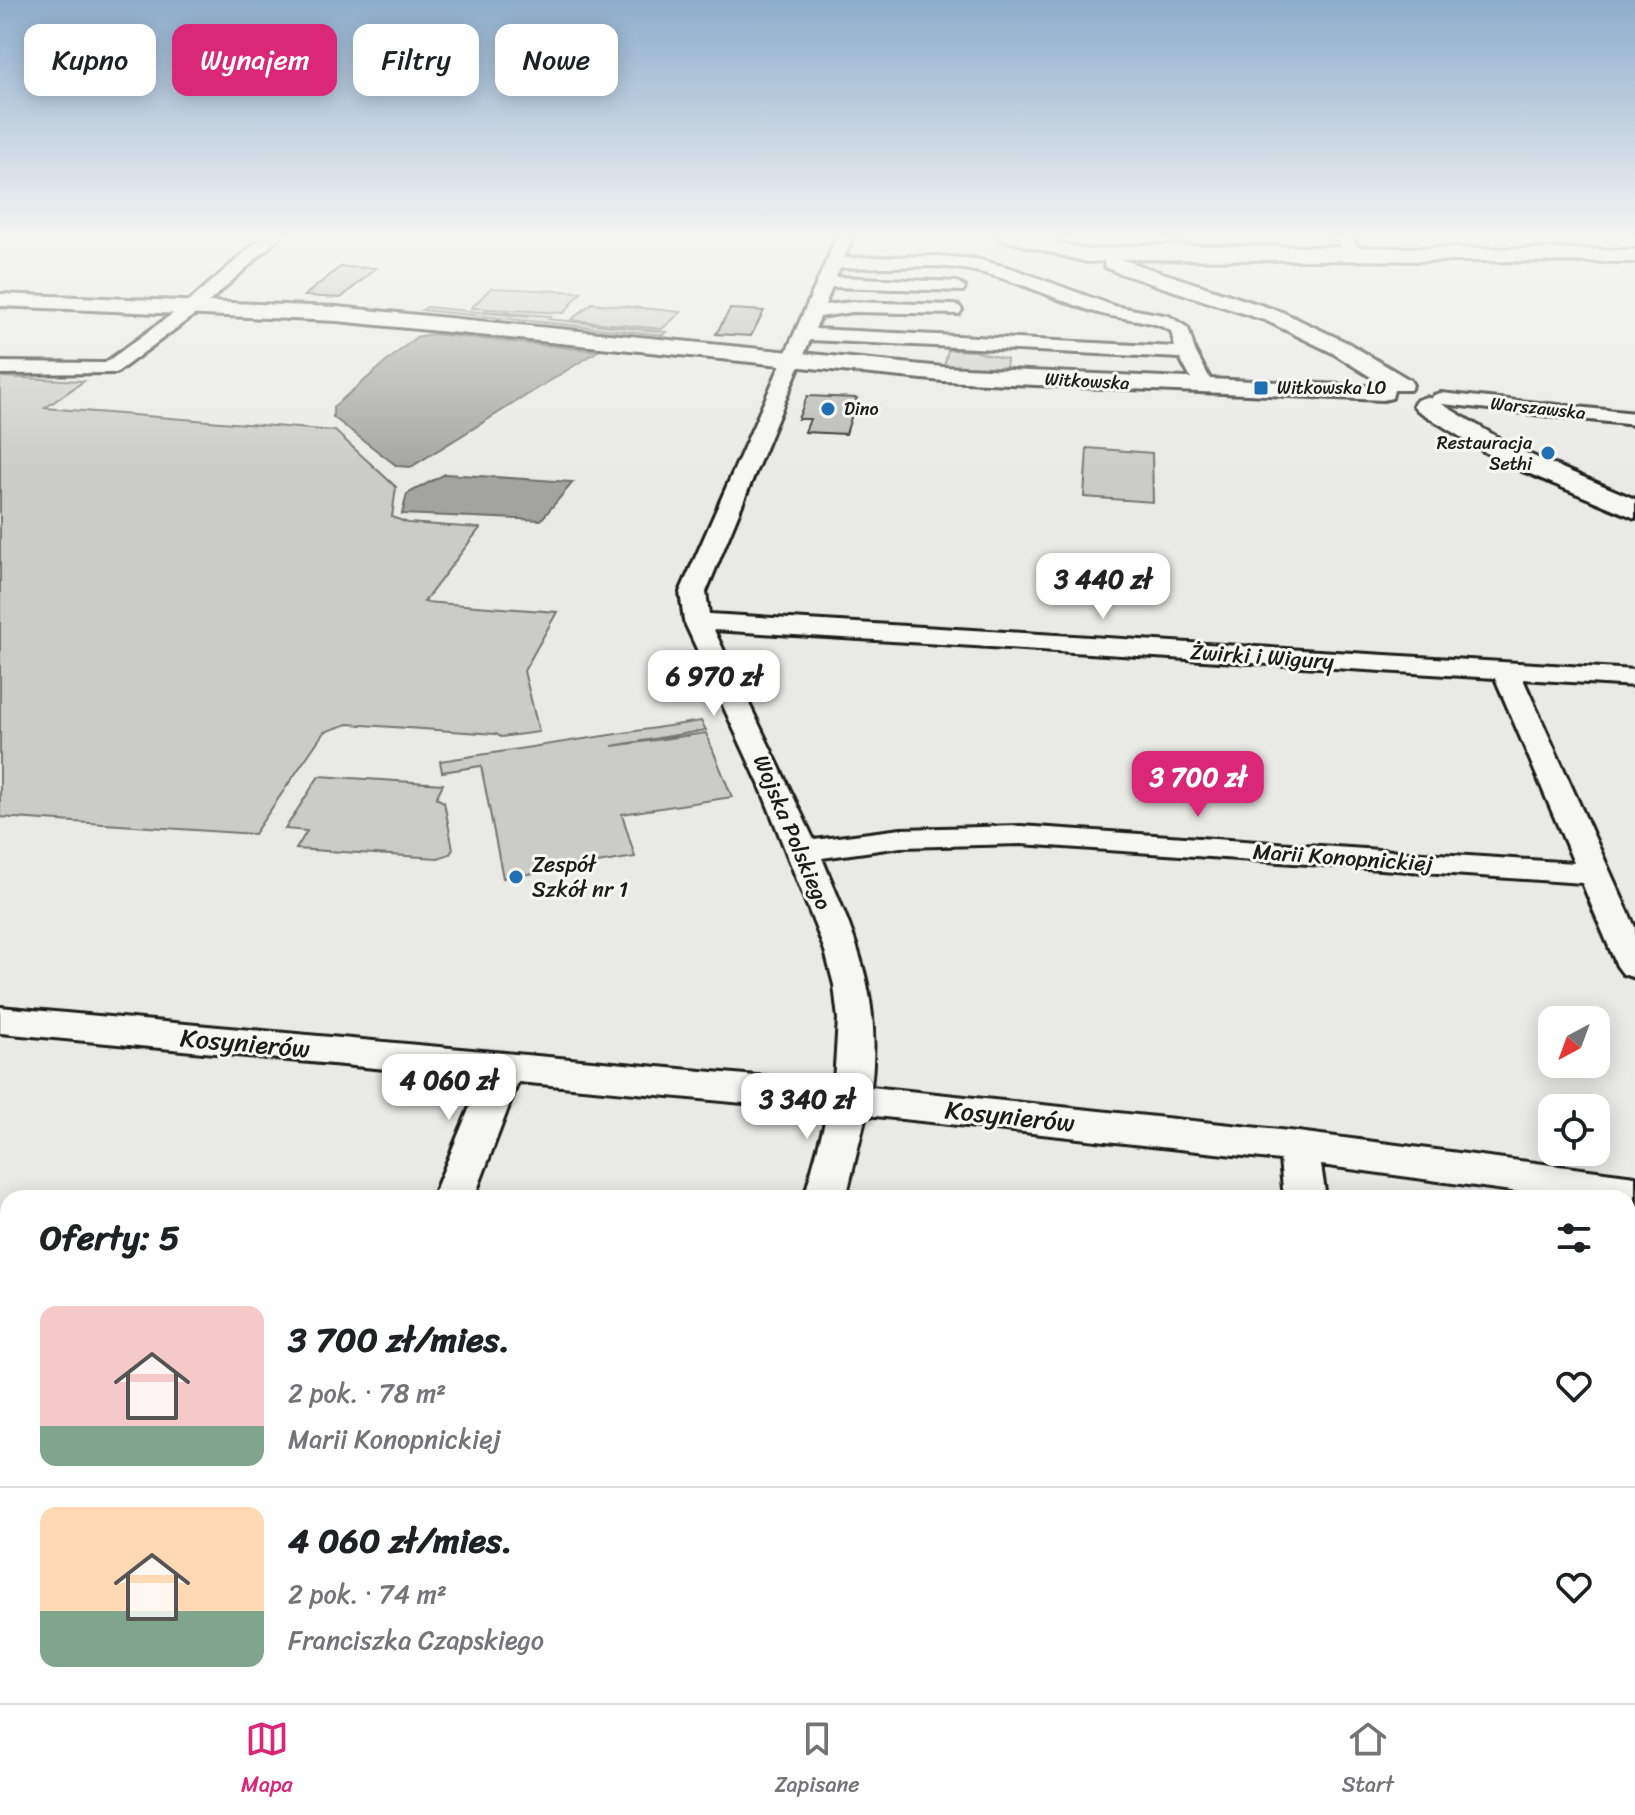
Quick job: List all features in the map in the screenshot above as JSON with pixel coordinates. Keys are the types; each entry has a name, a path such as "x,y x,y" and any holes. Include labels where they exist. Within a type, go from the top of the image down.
{"street":[{"path":"0,368 104,371 183,314"},
{"name":"Witkowska","path":"330,314 798,347 943,374 1204,386 1392,389"},
{"name":"Wojska Polskiego","path":"814,314 693,592 697,621 803,851 844,954 853,986 857,1047 850,1099 827,1190"},
{"path":"1130,314 1171,323 1183,336 1186,353 1204,386"},
{"path":"1269,314 1349,353 1392,389 1398,403 1434,402 1510,456 1635,509"},
{"path":"798,347 1186,353"},
{"name":"Warszawska","path":"1434,402 1635,419"},
{"name":"Żwirki i Wigury","path":"697,621 1635,678"},
{"path":"1506,671 1595,874 1622,910 1635,966"},
{"name":"Marii Konopnickiej","path":"803,851 901,838 1021,835 1595,874"},
{"name":"Kosynierów","path":"0,1020 850,1099 1298,1147 1620,1190"},
{"path":"456,1190 505,1067"},
{"path":"1298,1147 1304,1190"}],"shaded area":[{"path":"465,314 551,316 549,319 667,332 663,335"},
{"path":"578,314 678,314 662,329 571,320"},
{"path":"432,334 598,351 411,467 397,466 333,417 333,407 416,337"},
{"path":"948,350 973,351 1007,359 1006,370 944,367"},
{"path":"0,373 8,373 4,377 84,381 45,408 335,431 396,487 392,517 408,523 480,528 424,602 557,612 524,671 539,732 501,737 496,734 348,724 324,732 254,834 0,817"},
{"path":"1087,448 1152,453 1153,502 1084,497"},
{"path":"445,474 573,482 541,520 402,514 407,494"},
{"path":"701,721 706,730 612,746 706,733 732,797 622,814 635,857 503,878 481,766 442,772 440,761"},
{"path":"319,776 443,784 436,798 444,802 453,849 450,854 438,858 296,849 307,831 285,829"}],"building":[{"path":"727,314 762,314 751,336 716,334"},
{"name":"Dino","path":"807,396 857,398 846,434 805,432 810,419 798,419"}],"place":[{"name":"Witkowska LO","path":"1261,388"},
{"name":"Dino","path":"828,409"},
{"name":"Restauracja Sethi","path":"1548,453"},
{"name":"Zespół Szkół nr 1","path":"516,877"}]}
